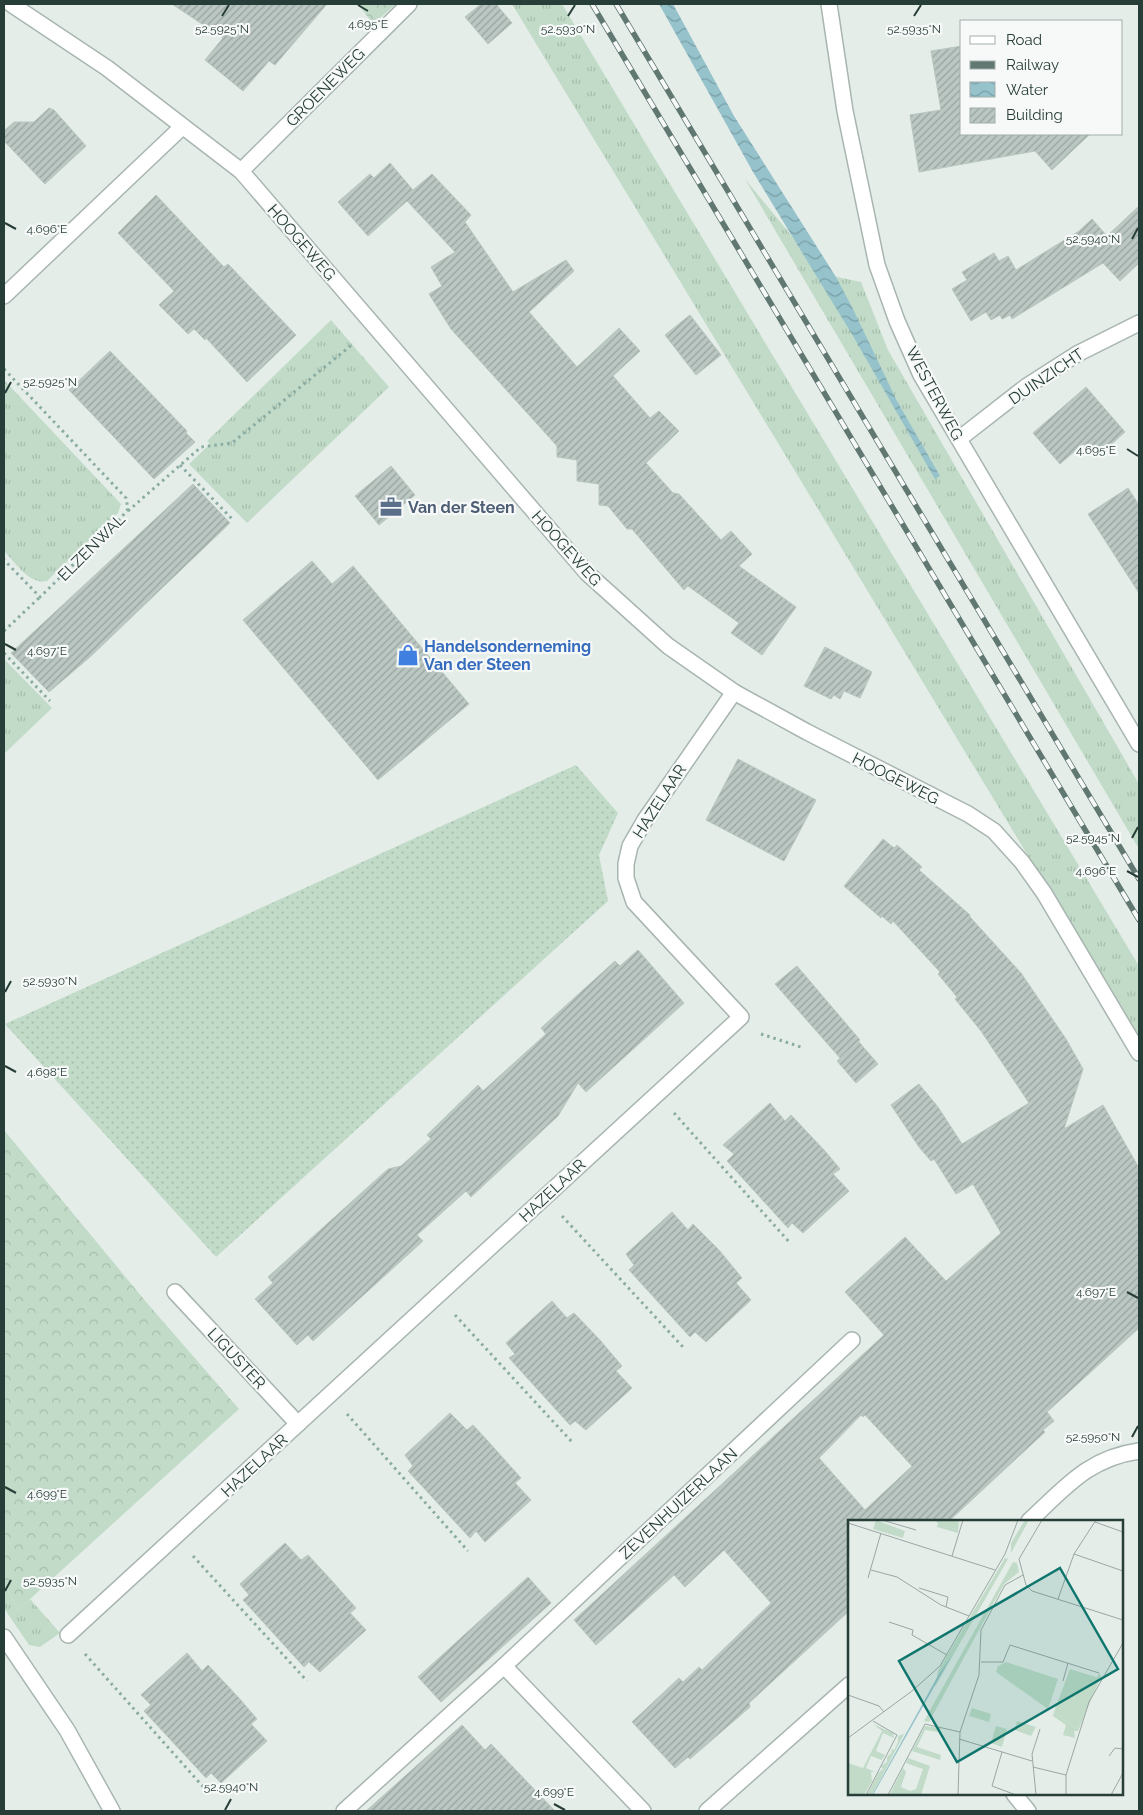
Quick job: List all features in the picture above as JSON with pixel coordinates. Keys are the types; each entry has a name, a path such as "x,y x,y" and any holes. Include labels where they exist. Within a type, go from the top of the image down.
{"street":[{"name":"HOOGEWEG","path":"11,4 107,68 241,171 587,573 668,646 734,692 807,732 968,814 994,831 1022,862 1044,893 1139,1053"},
{"name":"GROENEWEG","path":"241,171 409,4"},
{"name":"WESTERWEG","path":"829,4 845,111 877,265 897,321 922,375 1139,744"},
{"path":"4,296 182,127"},
{"name":"DUINZICHT","path":"959,439 1027,386 1077,354 1139,323"},
{"name":"HAZELAAR","path":"68,1635 741,1017 634,902 626,878 626,864 630,846 645,820 734,692"},
{"name":"LIGUSTER","path":"175,1292 298,1424"},
{"name":"ZEVENHUIZERLAAN","path":"344,1811 504,1666 852,1340"},
{"path":"1030,1520 1090,1467 1115,1455 1139,1451"},
{"path":"4,1637 67,1730 112,1811"},
{"path":"504,1666 642,1811"},
{"path":"706,1811 848,1686"},
{"path":"1015,1795 1028,1811"}],"path":[{"path":"126,513 201,447 232,443 375,326"},
{"name":"ELZENWAL","path":"4,369 126,498 128,509 4,631"},
{"path":"180,466 234,521"},
{"path":"4,560 40,597"},
{"path":"4,653 50,701"},
{"path":"741,1017 759,1033 801,1047"},
{"path":"656,1094 791,1244"},
{"path":"544,1197 683,1347"},
{"path":"438,1296 572,1442"},
{"path":"330,1395 468,1550"},
{"path":"175,1537 307,1681"},
{"path":"68,1635 206,1790"}],"green space":[{"path":"358,4 396,4 373,24"},
{"path":"512,4 562,4 1139,966 1139,1039"},
{"path":"745,179 823,274 861,282 888,350 1139,784 1139,849"},
{"path":"331,320 389,387 247,523 189,464 210,444 207,441"},
{"path":"4,380 121,504 118,513 47,581 34,580 28,576 4,551"},
{"path":"4,659 52,708 4,754"},
{"path":"576,765 618,813 599,855 608,901 216,1257 5,1024"},
{"path":"4,1130 147,1303 239,1409 18,1610 4,1582"},
{"path":"4,1582 18,1610 30,1599 60,1633 40,1647 29,1645 4,1608"}],"water":[{"path":"659,4 673,4 734,116 836,277 897,401 940,476 935,479 853,336 753,172"}],"building":[{"path":"172,4 327,4 275,65 269,61 243,91 205,60 223,38"},
{"path":"481,4 496,4 512,23 488,44 465,17"},
{"path":"960,46 960,135 1089,135 1052,170 1035,151 919,172 910,115 941,110 931,51"},
{"path":"49,108 54,110 86,146 45,184 4,141 4,131 14,122 34,122"},
{"path":"390,163 413,190 432,174 471,215 465,222 513,292 566,260 574,271 529,312 577,367 619,328 640,351 613,376 650,418 659,411 679,431 646,463 673,493 679,494 721,540 731,531 752,554 739,566 796,607 762,655 731,633 739,623 688,586 684,590 632,529 627,529 608,506 599,505 599,484 577,481 577,460 557,457 557,446 451,329 429,294 442,286 431,267 455,252 407,201 368,236 338,202 370,174 374,178"},
{"path":"156,195 224,267 228,264 296,335 247,382 206,338 205,340 194,329 188,334 159,305 174,291 118,233"},
{"path":"1139,206 1139,263 1120,281 1103,263 1012,319 1010,315 1002,319 1000,315 991,320 986,312 971,321 952,289 967,280 962,272 994,253 999,261 1008,256 1016,270 1079,231 1092,219 1107,236"},
{"path":"690,315 721,355 696,375 665,335"},
{"path":"110,351 187,431 186,433 195,442 154,479 69,390"},
{"path":"1086,387 1125,432 1096,458 1083,444 1060,464 1033,433"},
{"path":"391,466 415,495 379,525 355,496"},
{"path":"193,484 230,523 90,657 49,692 11,653"},
{"path":"1128,488 1139,505 1139,593 1088,514"},
{"path":"312,561 332,584 353,566 469,704 378,780 243,620"},
{"path":"825,647 872,672 860,698 844,691 840,699 834,695 831,699 804,686"},
{"path":"738,759 816,800 784,861 706,820"},
{"path":"883,839 894,848 897,845 922,867 919,870 970,915 1021,973 1066,1039 1083,1069 1064,1129 1103,1105 1139,1168 1139,1328 1047,1412 1054,1421 1043,1430 1045,1432 950,1520 848,1520 848,1612 749,1703 750,1707 690,1759 688,1757 675,1768 632,1722 679,1678 683,1682 699,1667 702,1670 771,1603 724,1550 685,1587 674,1575 596,1645 574,1620 884,1335 845,1292 905,1237 946,1281 1001,1233 973,1184 956,1194 934,1159 931,1161 919,1147 891,1105 919,1084 938,1107 962,1144 1029,1103 981,1031 938,974 940,972 893,921 891,924 882,916 881,918 844,886","holes":["861,1415 863,1417 865,1415 912,1466 865,1510 819,1458"]},
{"path":"638,950 684,1003 586,1092 578,1083 558,1116 471,1197 466,1191 417,1235 423,1241 313,1341 308,1335 297,1345 255,1299 273,1283 268,1277 388,1169 401,1166 431,1139 427,1135 478,1085 483,1091 546,1034 541,1028 615,961 620,966"},
{"path":"797,966 860,1040 840,1058 775,984"},
{"path":"859,1042 878,1064 856,1083 837,1061"},
{"path":"770,1103 785,1121 791,1115 825,1151 840,1169 833,1174 849,1191 803,1233 792,1223 788,1228 727,1161 734,1154 723,1145"},
{"path":"672,1212 688,1230 693,1224 719,1250 742,1278 736,1283 751,1300 706,1342 695,1332 690,1337 629,1270 634,1265 626,1254"},
{"path":"552,1301 567,1318 574,1313 599,1339 622,1366 616,1371 632,1388 586,1430 575,1421 570,1425 509,1358 515,1354 506,1343"},
{"path":"450,1413 467,1430 473,1425 521,1478 515,1483 531,1500 485,1542 476,1531 470,1538 408,1471 413,1466 405,1455"},
{"path":"285,1543 301,1560 308,1555 356,1608 350,1613 366,1630 320,1672 309,1662 304,1667 243,1600 249,1595 240,1584"},
{"path":"528,1577 551,1603 441,1702 418,1677"},
{"path":"187,1653 202,1671 208,1665 239,1698 257,1719 251,1724 267,1741 221,1783 211,1773 206,1778 144,1711 151,1705 141,1695"},
{"path":"462,1725 485,1750 491,1744 555,1811 366,1811"}],"railway":[{"path":"592,4 1139,920"},
{"path":"616,4 1139,879"}],"place":[{"name":"Van der Steen","path":"391,507"},
{"name":"Handelsonderneming Van der Steen","path":"408,655"}]}
